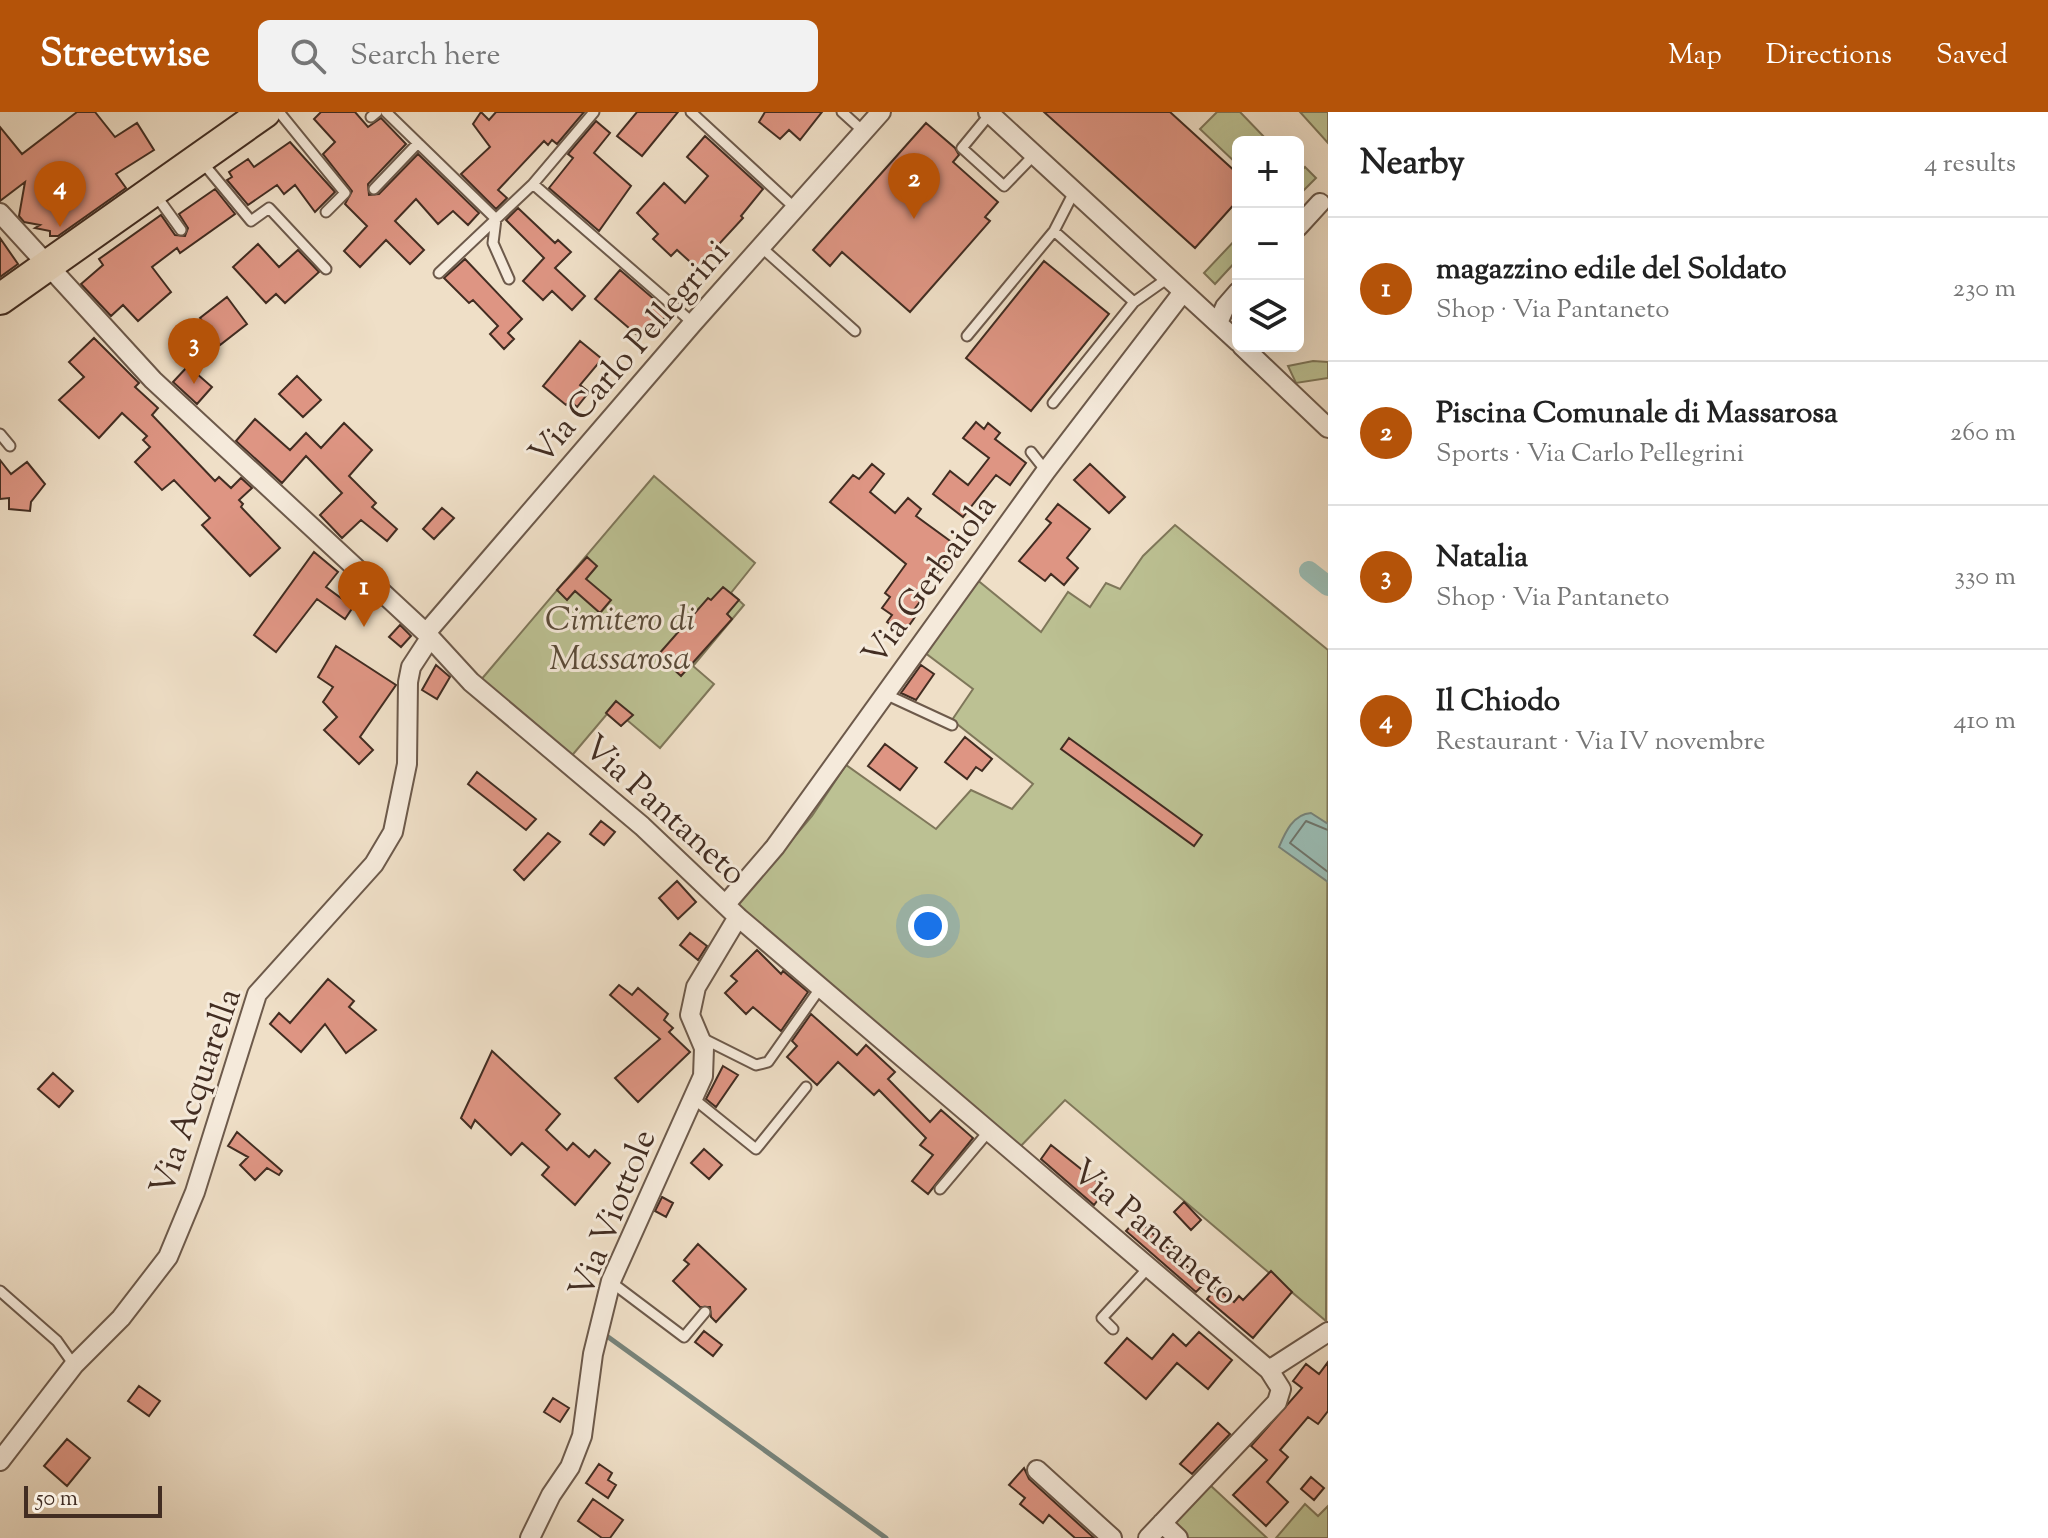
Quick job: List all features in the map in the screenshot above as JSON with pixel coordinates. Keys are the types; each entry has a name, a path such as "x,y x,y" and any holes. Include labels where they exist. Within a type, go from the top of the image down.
{"main road":[{"path":"0,299 265,112"}],"street":[{"name":"Via Carlo Pellegrini","path":"428,635 693,323 881,112"},
{"path":"989,113 1232,336"},
{"path":"1304,220 1320,203"},
{"name":"Via Pantaneto","path":"0,213 153,380 428,635 471,682 642,826 732,911 1269,1370"},
{"name":"Via Gerbaiola","path":"732,911 1046,471 1183,292"},
{"path":"1218,323 1232,299"},
{"path":"1248,352 1328,428"},
{"name":"Via Acquarella","path":"0,1461 74,1365 121,1318 168,1257 195,1192 257,994 374,864 393,832 407,764 408,682 411,667 428,635"},
{"name":"Via Viottole","path":"530,1538 551,1495 570,1467 582,1436 593,1354 611,1281 703,1076 704,1048 690,1015 696,987 732,911"},
{"path":"1148,1538 1277,1402 1281,1389 1269,1370 1328,1332"},
{"path":"1037,1470 1112,1538"},
{"path":"1162,1523 1178,1538"}],"lane":[{"path":"279,112 345,193 326,212"},
{"path":"386,112 496,219"},
{"path":"439,273 533,184 594,112"},
{"path":"691,112 796,209"},
{"path":"842,112 863,131"},
{"path":"989,113 962,148 1004,186 1034,155"},
{"path":"374,189 418,143"},
{"path":"199,157 251,221 269,208 326,269"},
{"path":"533,184 693,323"},
{"path":"153,192 181,230"},
{"path":"967,336 1054,231 1074,192"},
{"path":"496,219 493,243 509,279"},
{"path":"1054,231 1134,302"},
{"path":"761,247 855,331"},
{"path":"1053,403 1134,302 1168,278"},
{"path":"0,434 10,446"},
{"path":"1031,452 1046,471"},
{"path":"885,694 952,725"},
{"path":"699,1036 756,1065 768,1062 821,987"},
{"path":"694,1099 756,1149 806,1087"},
{"path":"940,1189 989,1131"},
{"path":"1113,1329 1102,1318 1149,1267"},
{"path":"611,1281 684,1337 705,1312"},
{"path":"0,1291 57,1341 74,1365"}],"green space":[{"path":"1217,112 1240,112 1263,136 1232,136 1232,159 1200,129"},
{"path":"1300,112 1328,112 1328,143"},
{"path":"1304,168 1316,178 1304,190"},
{"path":"1232,243 1232,266 1215,284 1204,273"},
{"path":"1313,361 1328,362 1328,378 1296,383 1288,366"},
{"name":"Cimitero di Massarosa","path":"654,476 755,563 731,593 744,605 693,666 714,684 660,748 627,720 621,726 607,714 569,759 480,681"},
{"path":"1175,525 1328,650 1326,1321 1065,1100 1017,1150 737,905 812,816 846,765 936,829 971,790 1012,809 1033,784 952,720 973,689 920,649 976,579 1041,632 1068,592 1090,607 1106,583 1120,589 1143,556"},
{"path":"1210,1485 1267,1538 1186,1538 1172,1524"},
{"path":"1305,1504 1318,1516 1328,1506 1328,1538 1276,1538"}],"water":[{"path":"1311,813 1328,824 1328,882 1279,847 1295,821"}],"building":[{"path":"77,112 95,112 115,137 137,123 154,150 116,174 126,188 58,236 50,236 50,231 35,228 40,225 24,222 19,216 25,182 0,201 0,127 22,154"},
{"path":"321,112 355,112 368,127 381,118 406,144 368,184 369,195 379,194 418,154 479,213 468,225 453,211 438,224 416,199 395,221 424,250 410,264 386,240 360,267 344,251 367,226 345,204 352,191 323,154 335,142 314,119"},
{"path":"481,112 489,120 496,112 584,112 557,144 552,140 548,145 544,141 498,190 507,198 496,209 461,174 490,147 473,124"},
{"path":"637,112 678,112 642,156 617,136"},
{"path":"765,112 822,112 800,140 789,130 780,139 759,122"},
{"path":"1044,112 1170,112 1232,169 1232,207 1195,248"},
{"path":"596,121 610,133 594,153 631,186 599,231 549,188 573,158 568,154"},
{"path":"926,123 955,148 959,155 953,162 998,202 985,217 990,221 910,312 842,252 830,266 813,250"},
{"path":"705,136 763,189 741,216 743,218 697,268 677,250 671,256 653,239 658,234 637,213 664,183 685,203 708,176 687,157"},
{"path":"290,142 335,192 315,212 295,185 284,194 277,185 248,205 227,180 232,177 229,172 248,159 254,167"},
{"path":"215,189 235,214 180,253 177,248 152,267 171,292 138,321 123,305 111,316 81,284 103,265 99,259 161,215 175,235 185,236 188,228 179,214"},
{"path":"518,208 555,243 558,240 571,252 555,268 585,296 572,310 552,291 543,300 523,281 544,258 506,220"},
{"path":"0,238 18,264 0,277"},
{"path":"258,244 279,267 298,250 319,272 285,303 276,294 266,303 233,267"},
{"path":"465,259 522,319 508,333 514,339 504,349 490,334 498,326 473,300 469,303 444,278"},
{"path":"1044,261 1109,314 1031,411 966,358"},
{"path":"620,270 669,312 648,337 640,329 636,334 595,299"},
{"path":"227,297 247,324 220,345 200,318"},
{"path":"94,338 139,383 135,387 158,408 152,415 215,481 219,477 231,488 241,478 252,488 239,500 243,504 241,507 280,548 250,576 202,525 210,518 174,480 162,490 135,462 150,447 143,440 147,436 122,413 99,438 59,400 84,377 69,362"},
{"path":"580,341 602,359 580,385 589,392 577,407 570,401 566,405 543,386"},
{"path":"188,366 212,387 197,404 173,382"},
{"path":"297,376 321,400 303,417 279,394"},
{"path":"255,419 290,450 306,433 321,448 344,423 372,450 349,476 376,503 372,507 397,529 387,541 361,520 342,538 320,515 342,493 306,456 282,483 236,441"},
{"path":"976,422 984,429 988,423 1000,433 995,439 1026,463 1010,485 996,475 963,517 933,494 950,471 968,485 989,458 963,438"},
{"path":"0,460 11,474 27,462 45,484 31,502 30,511 9,509 9,498 0,499"},
{"path":"872,464 884,474 870,492 895,513 908,498 921,509 916,516 957,546 921,594 924,596 911,614 915,617 903,634 887,622 892,615 882,608 890,597 885,593 906,564 830,502 853,475 859,479"},
{"path":"1090,464 1125,497 1109,513 1074,480"},
{"path":"1058,504 1090,529 1067,558 1078,568 1064,585 1051,574 1045,581 1019,561 1051,523 1046,519"},
{"path":"442,508 454,518 434,539 423,529"},
{"path":"314,552 338,572 326,587 353,607 345,619 317,599 276,652 254,635"},
{"path":"587,557 597,566 586,579 611,600 600,613 575,591 567,600 557,590"},
{"path":"723,587 739,600 727,614 732,619 681,676 658,655 708,598 711,600"},
{"path":"400,625 411,636 401,647 389,637"},
{"path":"336,646 396,685 360,737 373,750 359,764 324,730 337,717 323,702 333,687 318,677"},
{"path":"436,665 450,677 437,699 422,690"},
{"path":"921,665 934,674 916,700 901,693"},
{"path":"616,701 633,715 621,726 606,713"},
{"path":"965,737 992,759 982,771 976,767 967,779 945,762"},
{"path":"1069,738 1202,835 1194,846 1061,749"},
{"path":"885,744 917,768 900,790 868,766"},
{"path":"477,772 536,819 526,830 468,784"},
{"path":"601,821 615,832 604,845 590,834"},
{"path":"548,833 560,842 524,880 514,870"},
{"path":"677,881 696,902 678,919 659,898"},
{"path":"690,933 707,946 698,960 680,945"},
{"path":"757,950 781,974 783,971 808,992 781,1031 753,1007 746,1014 725,993 737,981 731,976"},
{"path":"328,979 354,1001 349,1007 376,1030 346,1053 325,1024 301,1052 270,1024 279,1013 290,1023"},
{"path":"619,985 632,995 638,988 668,1014 664,1020 673,1028 669,1032 690,1052 638,1102 615,1078 660,1039 610,995"},
{"path":"811,1014 857,1055 866,1045 895,1072 888,1079 930,1122 941,1110 973,1138 928,1194 912,1181 933,1155 920,1145 926,1138 879,1090 874,1095 838,1062 817,1085 787,1057 797,1046 792,1041"},
{"path":"492,1051 560,1114 546,1130 567,1150 573,1143 589,1157 595,1150 610,1163 575,1205 542,1175 549,1167 522,1143 511,1155 475,1120 471,1128 461,1118"},
{"path":"723,1066 738,1075 716,1107 706,1099"},
{"path":"53,1073 73,1091 59,1107 38,1089"},
{"path":"237,1132 282,1171 279,1175 267,1168 255,1180 240,1165 248,1157 228,1146"},
{"path":"1051,1145 1106,1189 1094,1205 1041,1159"},
{"path":"704,1149 722,1165 709,1179 691,1163"},
{"path":"662,1197 673,1203 666,1217 655,1211"},
{"path":"1184,1202 1201,1220 1191,1230 1174,1212"},
{"path":"1137,1219 1205,1283 1196,1292 1126,1231"},
{"path":"698,1244 746,1289 716,1322 711,1317 710,1307 700,1307 673,1281 689,1264 684,1260"},
{"path":"1271,1271 1292,1292 1253,1338 1207,1299 1216,1288 1234,1302 1239,1296 1243,1300"},
{"path":"704,1331 722,1345 713,1356 695,1342"},
{"path":"1199,1332 1232,1360 1208,1389 1177,1363 1146,1399 1105,1363 1127,1338 1152,1359 1173,1334 1186,1346"},
{"path":"1328,1362 1328,1411 1318,1424 1308,1417 1280,1450 1288,1457 1267,1482 1288,1502 1266,1526 1233,1495 1267,1460 1251,1446 1302,1388 1293,1381 1306,1364 1319,1374"},
{"path":"139,1386 160,1401 149,1416 128,1401"},
{"path":"553,1398 569,1408 560,1422 544,1412"},
{"path":"1218,1423 1230,1434 1192,1474 1180,1464"},
{"path":"67,1439 90,1458 67,1486 44,1466"},
{"path":"599,1464 612,1473 608,1480 616,1485 608,1498 586,1483"},
{"path":"1024,1468 1029,1479 1094,1538 1075,1538 1049,1515 1043,1523 1020,1504 1025,1498 1009,1485"},
{"path":"1311,1477 1324,1488 1314,1500 1301,1489"},
{"path":"593,1499 623,1520 610,1538 602,1538 578,1521"}],"waterway":[{"path":"1309,571 1328,586"},
{"path":"604,1334 886,1538"}],"place":[{"name":"Piscina Comunale di Massarosa","path":"914,219"},
{"name":"Il Chiodo","path":"60,227"},
{"name":"Natalia","path":"194,384"},
{"name":"magazzino edile del Soldato","path":"364,627"}]}
